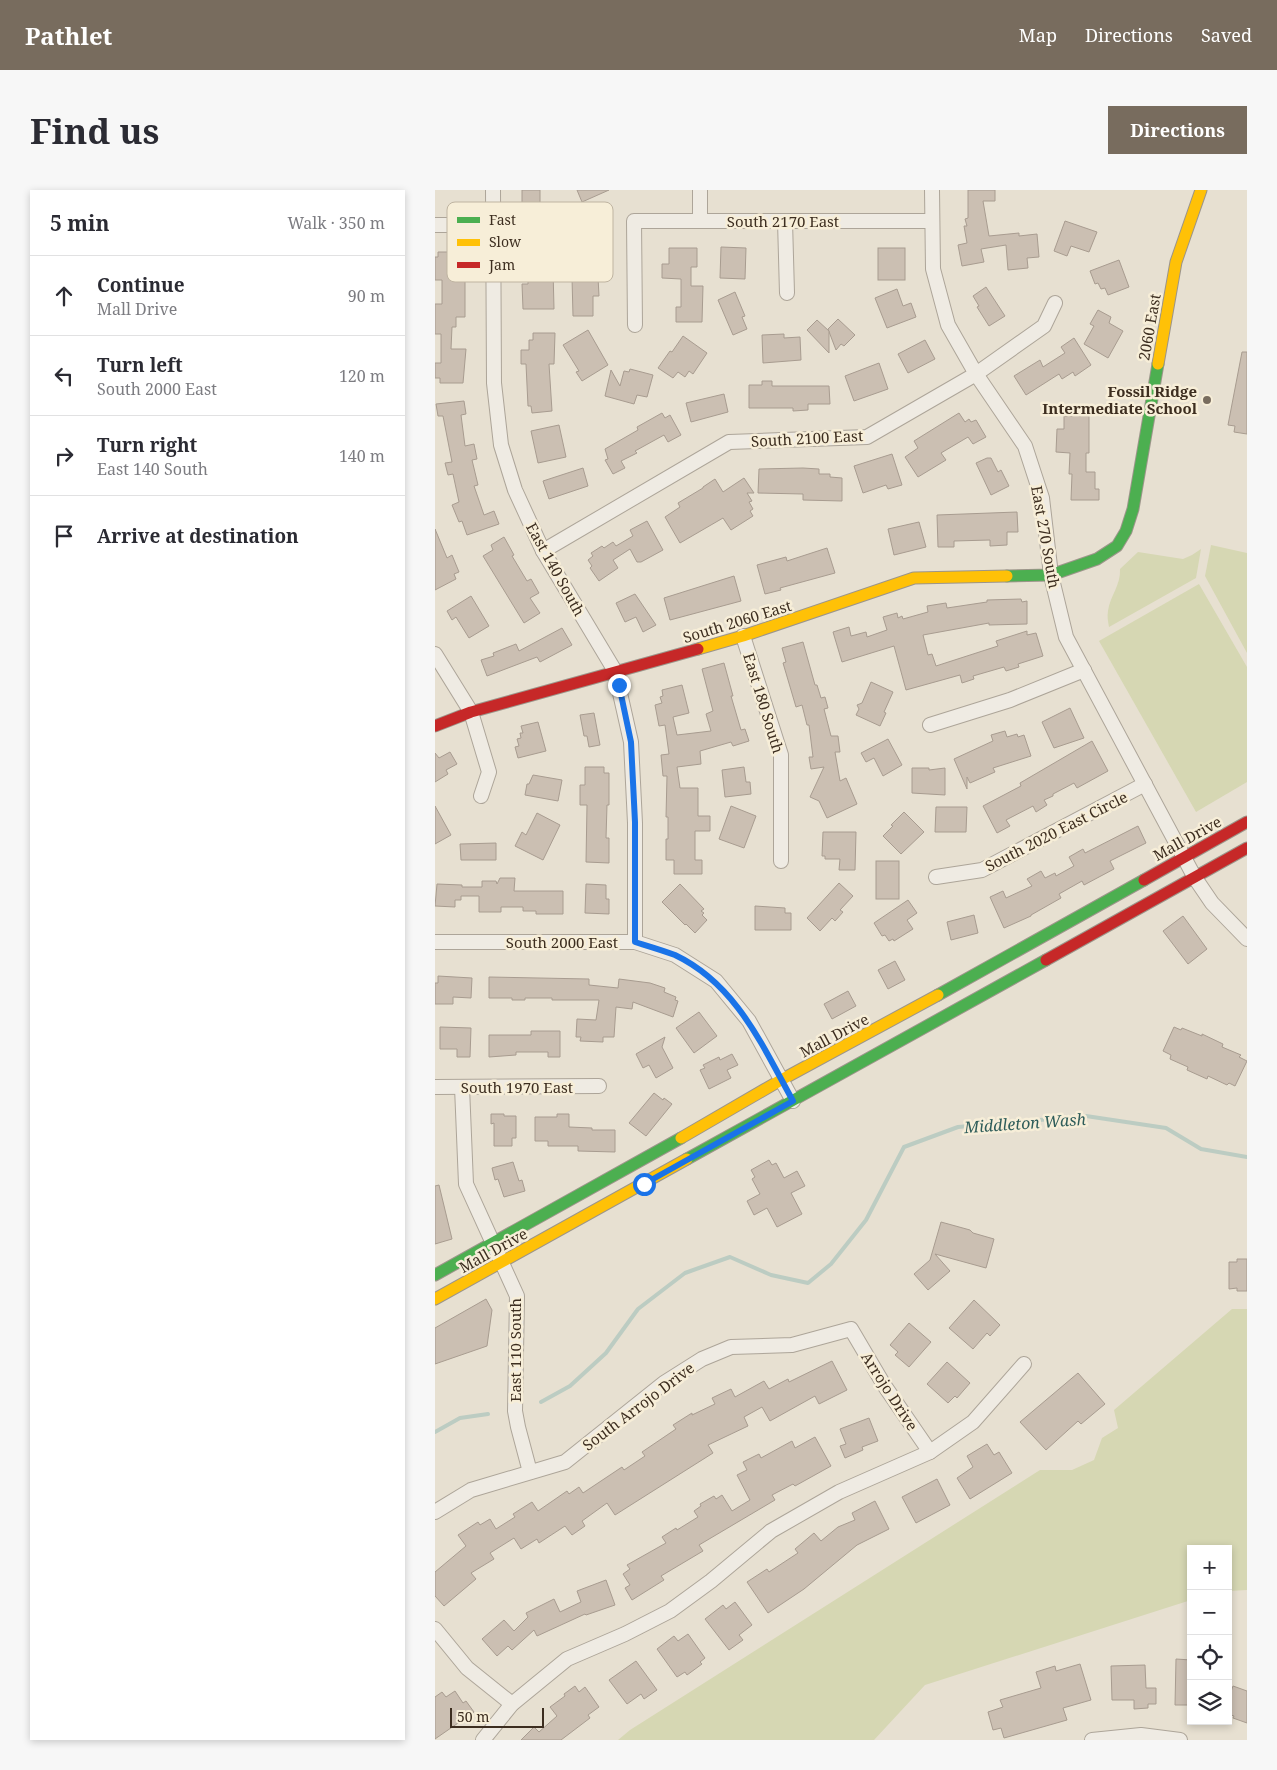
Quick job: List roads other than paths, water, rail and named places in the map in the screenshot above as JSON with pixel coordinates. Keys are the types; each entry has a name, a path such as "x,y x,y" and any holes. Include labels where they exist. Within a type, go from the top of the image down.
{"main road":[{"name":"2060 East","path":"1051,575 1097,559 1117,546 1126,531 1133,509 1176,262 1201,190"},
{"name":"South 2060 East","path":"435,726 471,712 743,636 914,578 1051,575"},
{"name":"Mall Drive","path":"435,1275 668,1146 781,1080 950,989 1247,822"},
{"name":"Mall Drive","path":"435,1299 1247,848"}],"street":[{"path":"700,190 701,222"},
{"name":"East 270 South","path":"932,190 933,269 948,324 975,374 1025,446 1043,498 1051,575 1066,637 1195,878 1212,903 1247,939"},
{"name":"South 2170 East","path":"635,325 634,222 932,222"},
{"path":"785,222 787,293"},
{"name":"East 140 South","path":"493,282 494,383 501,445 515,490 543,551 615,671 631,742 635,822 635,942"},
{"name":"South 2100 East","path":"543,551 729,442 867,437 975,374 1044,326 1055,303"},
{"name":"East 180 South","path":"743,636 781,756 781,861"},
{"path":"435,654 471,712 489,772 481,796"},
{"path":"930,725 1011,700 1084,670"},
{"name":"South 2020 East Circle","path":"936,877 982,870 1145,784"},
{"name":"South 2000 East","path":"435,942 635,942 675,955 715,981 749,1021 793,1101"},
{"name":"South 1970 East","path":"435,1087 599,1086"},
{"name":"East 110 South","path":"462,1087 466,1184 517,1296 515,1411 530,1472"},
{"name":"South Arrojo Drive","path":"435,1512 471,1490 565,1462 665,1383 702,1359 731,1348 792,1345 851,1329"},
{"name":"Arrojo Drive","path":"851,1329 884,1385 930,1452"},
{"path":"483,1740 512,1704 567,1659 625,1634 670,1611 711,1581 771,1531 839,1492 930,1452 973,1422 1025,1364"},
{"path":"435,1629 467,1668 512,1704"},
{"path":"1092,1740 1141,1735 1180,1740"}],"waterway":[{"name":"Middleton Wash","path":"541,1402 570,1386 606,1353 638,1309 685,1273 730,1257 771,1275 808,1283 831,1264 866,1220 904,1147 958,1127 1086,1116 1166,1128 1201,1149 1247,1157"},
{"name":"Middleton Wash","path":"435,1432 460,1418 488,1414"}],"place":[{"name":"Fossil Ridge Intermediate School","path":"1207,400"}]}
